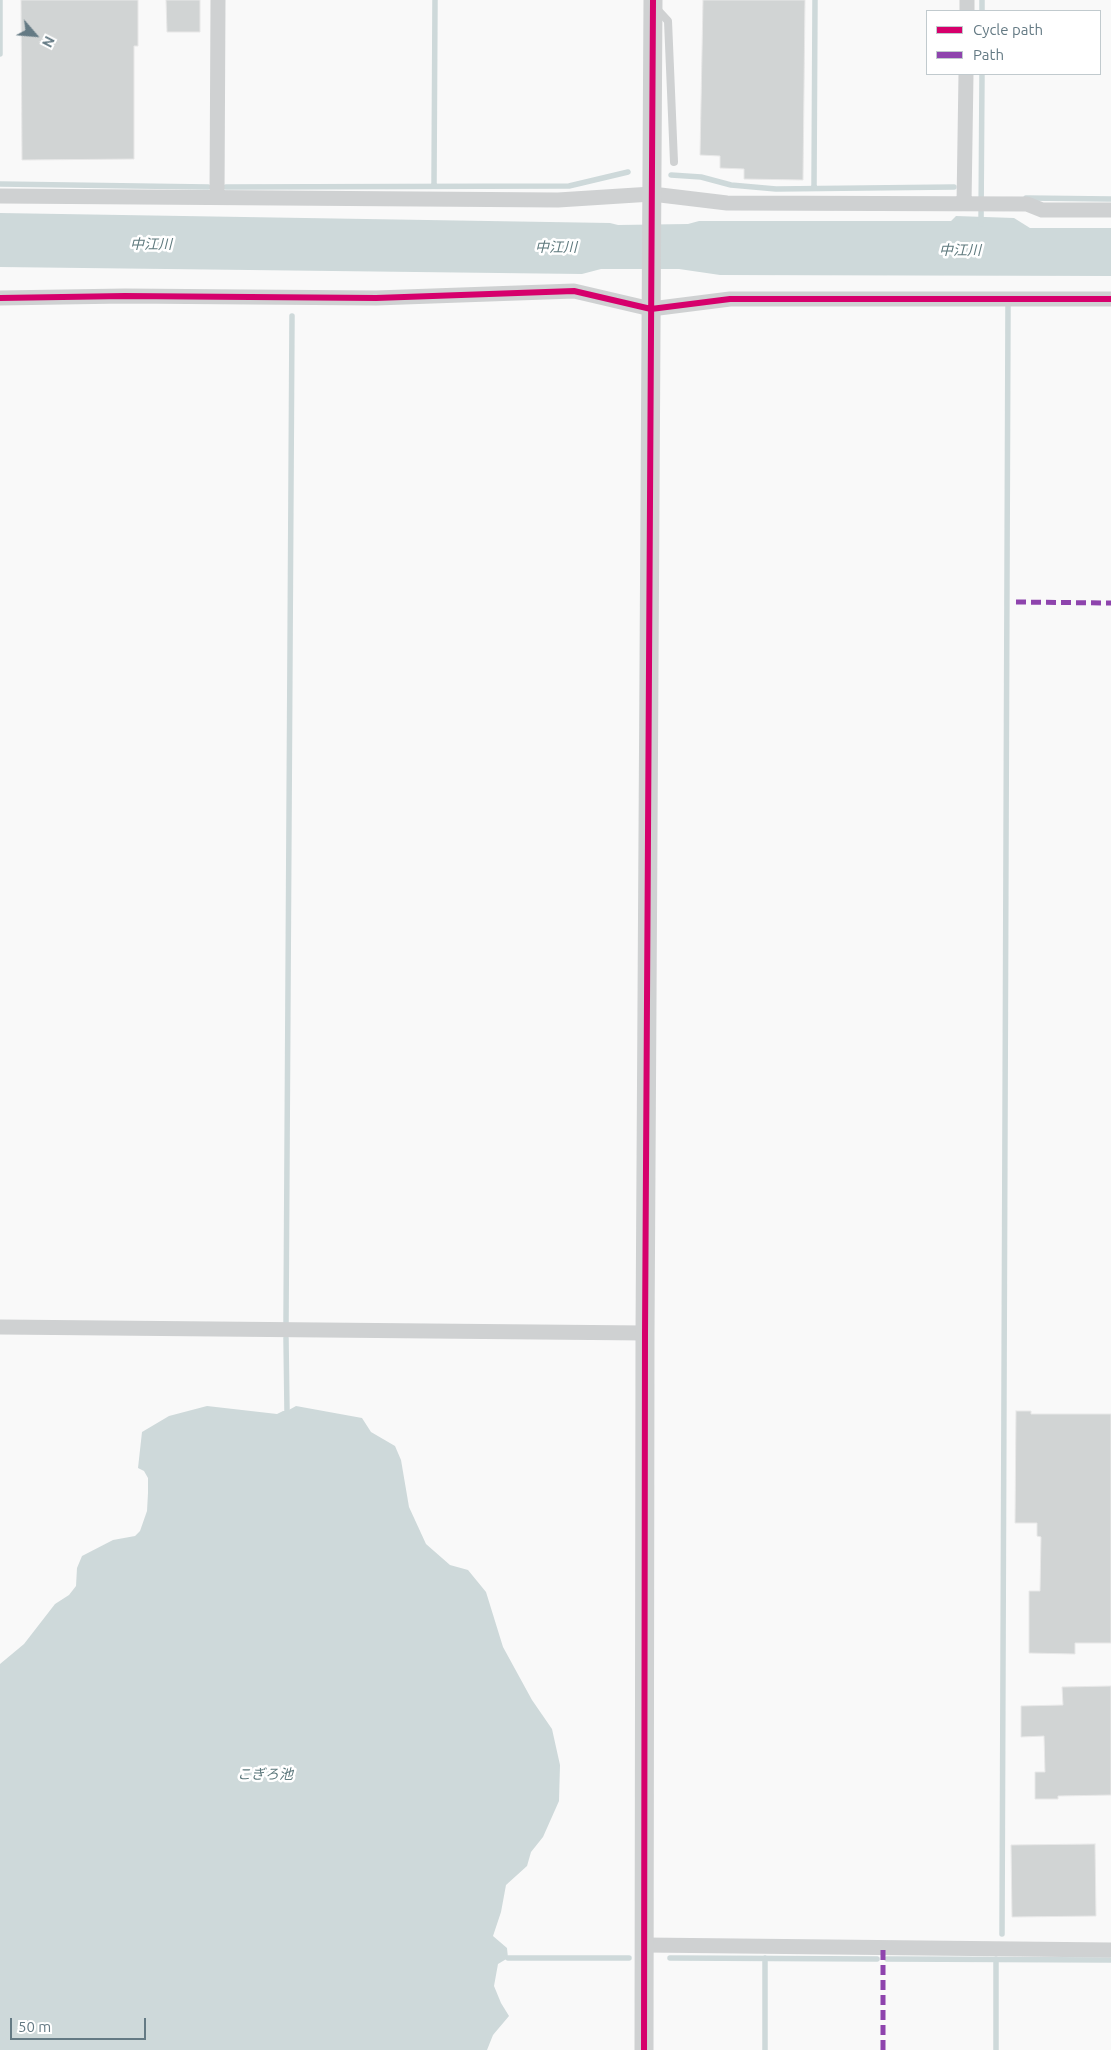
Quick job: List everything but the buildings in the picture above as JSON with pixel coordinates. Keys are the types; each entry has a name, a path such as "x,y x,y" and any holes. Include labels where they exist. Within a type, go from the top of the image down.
{"street":[{"path":"217,197 218,0"},
{"path":"644,2050 645,1332 653,2"},
{"path":"966,75 966,204"},
{"path":"0,196 1027,204 1042,210 1111,210"},
{"path":"0,298 126,296 376,298 574,292 651,300 1111,299"},
{"path":"0,1327 645,1332"},
{"path":"645,1945 1111,1950"}],"lane":[{"path":"653,2 668,20 674,162"}],"water":[{"name":"中江川","path":"0,213 610,223 618,225 688,224 699,221 951,221 956,216 1014,218 1030,228 1111,228 1111,276 720,275 679,269 601,269 582,274 0,267"},
{"name":"こぎろ池","path":"207,1406 277,1414 296,1406 362,1418 371,1432 395,1446 401,1460 409,1507 426,1544 450,1565 468,1570 486,1592 503,1647 532,1700 552,1729 560,1765 559,1801 543,1837 531,1852 527,1866 506,1885 501,1912 493,1936 507,1948 508,1958 498,1964 494,1986 509,2016 493,2035 487,2050 0,2050 0,1664 24,1644 55,1604 69,1595 76,1586 77,1568 82,1556 113,1540 135,1536 140,1531 147,1511 148,1493 148,1478 144,1471 138,1468 142,1432 169,1416"}],"waterway":[{"path":"0,0 0,54"},
{"path":"434,185 435,0"},
{"path":"814,187 815,0"},
{"path":"982,0 982,10"},
{"path":"981,224 982,75"},
{"path":"226,187 569,186 628,172"},
{"path":"671,175 701,177 731,185 776,189 954,187"},
{"path":"0,184 208,187"},
{"path":"1026,198 1111,199"},
{"path":"1002,1934 1008,304"},
{"path":"286,1324 292,316"},
{"path":"286,1338 287,1411"},
{"path":"508,1958 629,1958"},
{"path":"670,1958 877,1959"},
{"path":"765,1958 765,2050"},
{"path":"887,1959 1111,1960"},
{"path":"996,1959 996,2050"}],"marked path":[{"path":"1016,602 1111,603"},
{"path":"883,1947 883,2050"}],"cycle path":[{"path":"644,2050 645,1333 653,0"},
{"path":"0,298 125,296 376,298 574,291 651,309 730,299 1111,299"}]}
